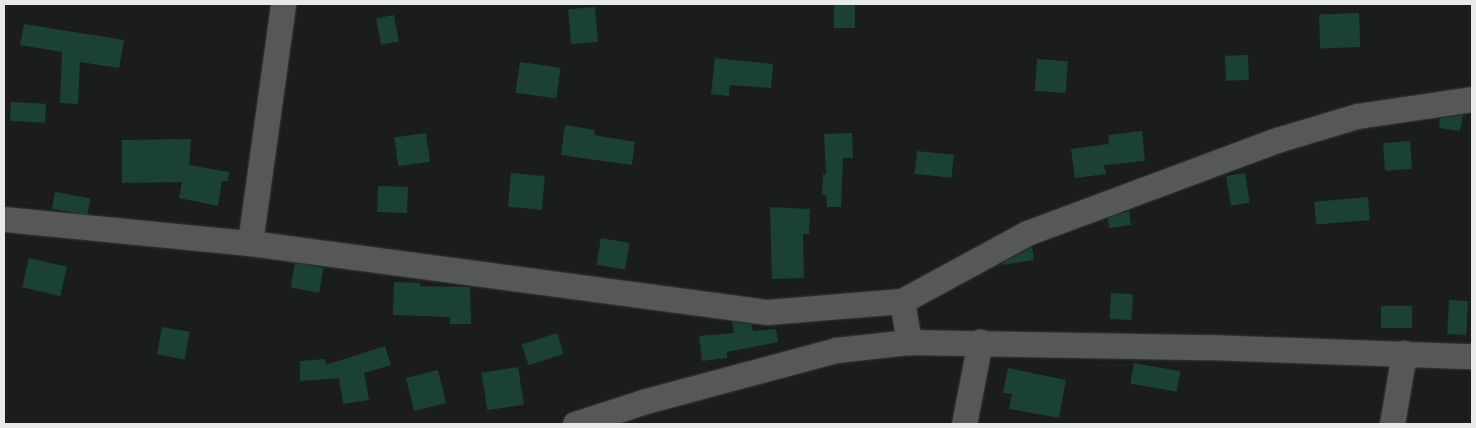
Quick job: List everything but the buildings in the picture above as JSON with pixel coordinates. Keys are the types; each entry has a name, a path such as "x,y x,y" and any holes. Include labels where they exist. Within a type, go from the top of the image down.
{"street":[{"path":"250,242 283,4"},
{"path":"4,219 250,242 767,312 902,301 1027,233 1277,140 1357,116 1472,99"},
{"path":"902,301 909,342"},
{"path":"575,424 646,401 827,352 909,342 980,342 1472,356"},
{"path":"964,424 980,342"},
{"path":"1392,424 1404,353"}]}
